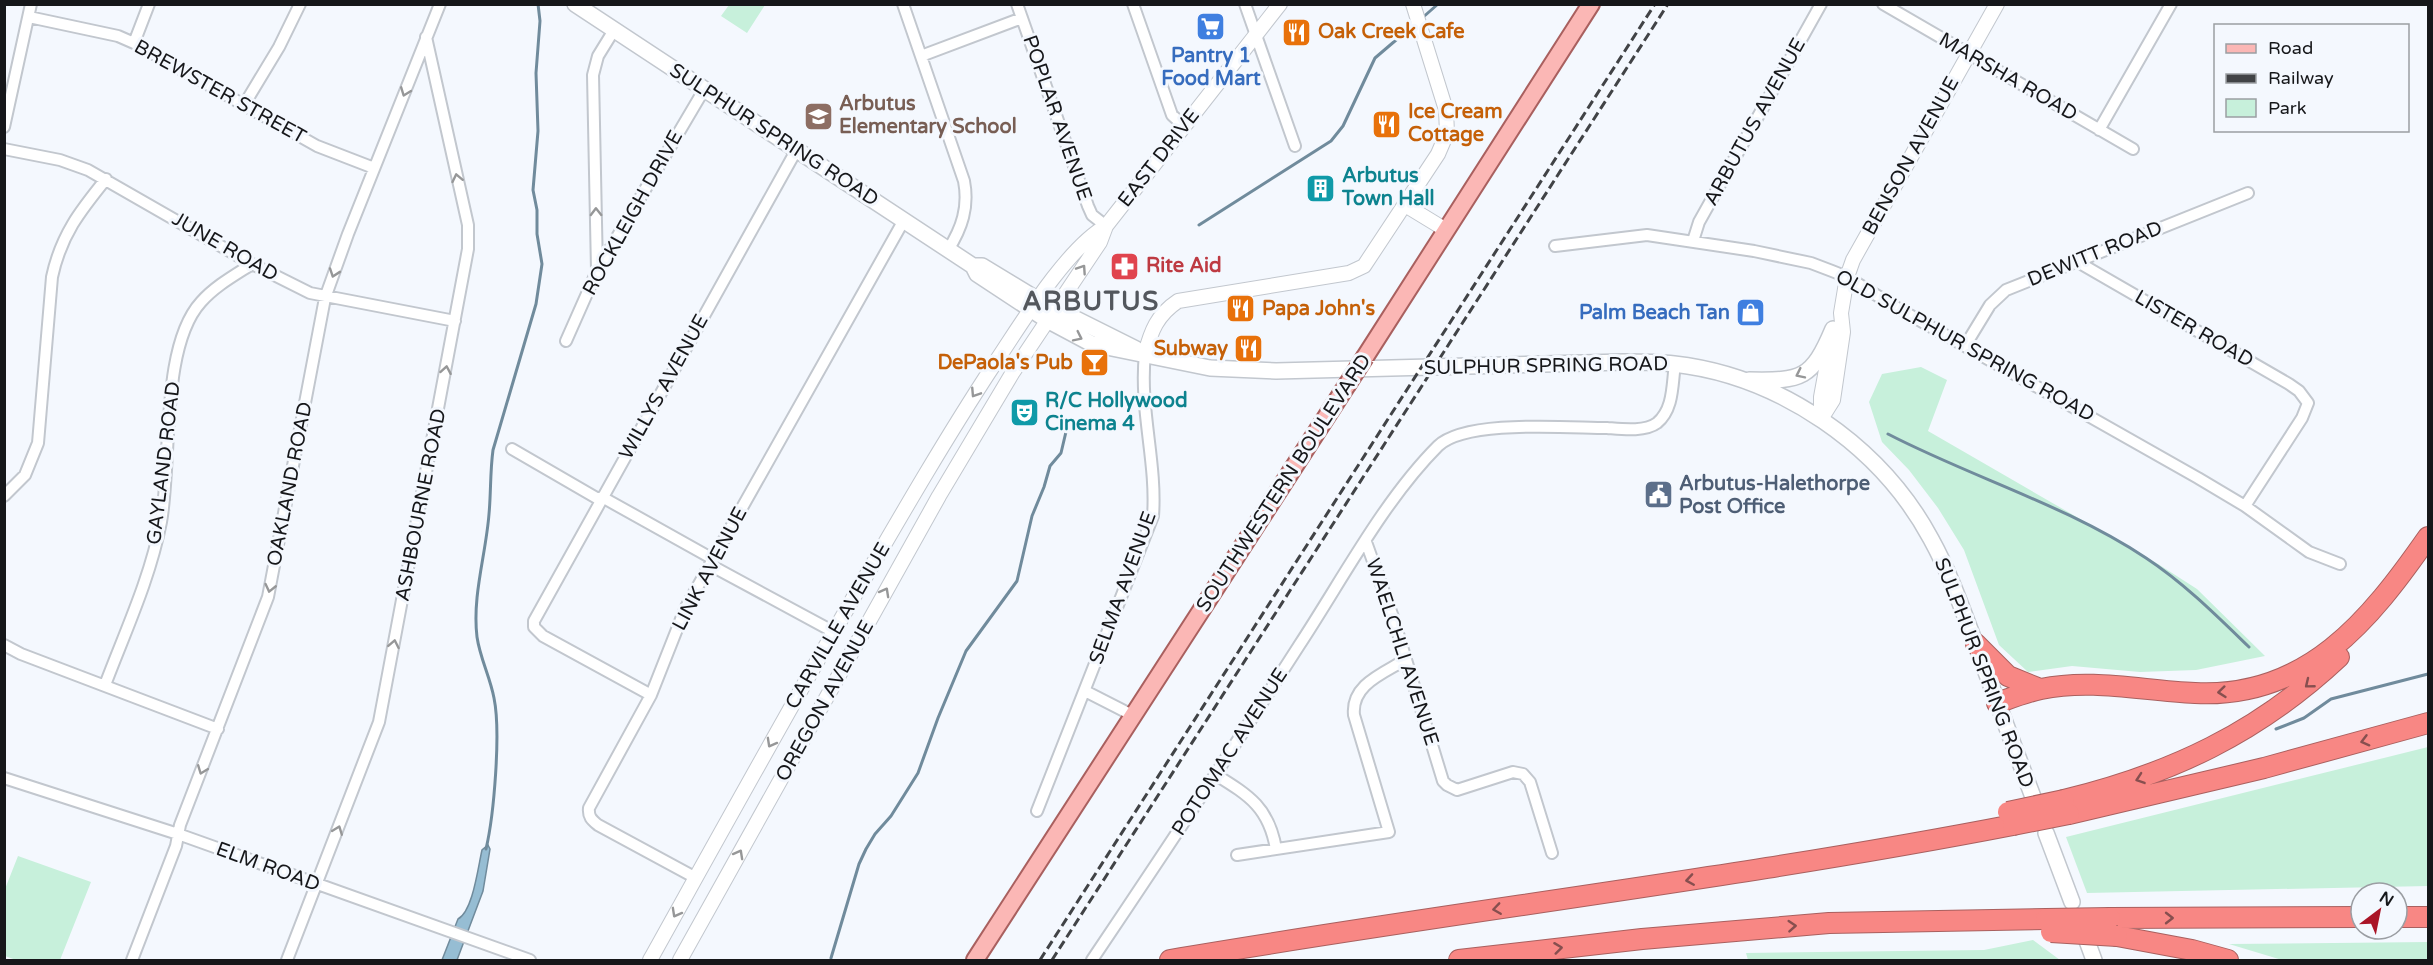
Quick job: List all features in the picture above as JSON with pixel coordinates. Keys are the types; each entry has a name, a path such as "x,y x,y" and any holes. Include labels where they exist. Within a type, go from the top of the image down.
{"highway":[{"path":"1997,703 2040,689 2104,684 2198,694 2241,690 2280,679 2318,660 2351,634 2393,586 2428,537"},
{"path":"2067,807 2182,762 2236,734 2280,706 2322,673 2369,626 2397,593 2428,545"},
{"path":"1976,644 2008,676 2040,689"},
{"path":"1170,960 1293,939 1748,871 2264,768 2425,724"},
{"path":"1459,960 1618,941 1829,923 2113,927 2349,917"},
{"path":"2409,917 2428,917"},
{"path":"2113,927 2228,960"}],"main road":[{"name":"SULPHUR SPRING ROAD","path":"575,4 973,266 977,274 1051,314 1145,354 1210,368 1239,371 1624,362 1675,364 1739,380 1766,390 1821,419 1874,463 1912,509 1930,538 1949,574 2033,797"},
{"name":"SOUTHWESTERN BOULEVARD","path":"975,960 1591,4"},
{"path":"1739,380 1780,380 1801,374 1819,361 1833,329"},
{"path":"2046,833 2072,902"},
{"path":"2087,941 2094,960"}],"street":[{"path":"4,127 31,4"},
{"path":"134,42 149,4"},
{"path":"244,105 279,47 300,4"},
{"name":"OAKLAND ROAD","path":"132,960 268,597 326,298 374,168 440,4"},
{"path":"903,4 958,161 966,194 962,221 948,250"},
{"name":"POPLAR AVENUE","path":"1017,4 1088,206 1092,215 1106,226"},
{"path":"1133,4 1172,115 1184,126"},
{"path":"1245,4 1295,146"},
{"name":"EAST DRIVE","path":"1051,314 1100,242 1106,226 1280,4"},
{"name":"ARBUTUS AVENUE","path":"1693,241 1699,222 1821,4"},
{"name":"MARSHA ROAD","path":"1883,4 2133,149"},
{"name":"BENSON AVENUE","path":"1821,419 1833,400 1843,332 1841,313 1847,277 1861,246 1997,4"},
{"path":"2099,130 2171,4"},
{"path":"1145,354 1150,335 1159,316 1178,302 1357,271 1371,257 1438,154 1447,133 1446,110 1414,8"},
{"name":"BREWSTER STREET","path":"29,17 117,36 134,42 317,146 374,168"},
{"path":"921,56 1022,18"},
{"path":"597,271 593,75 598,56 614,30"},
{"name":"ASHBOURNE ROAD","path":"287,960 379,722 469,237 426,37"},
{"name":"ROCKLEIGH DRIVE","path":"566,341 597,271 705,88"},
{"name":"JUNE ROAD","path":"4,148 75,165 106,179 295,287 326,298 454,321"},
{"name":"WILLYS AVENUE","path":"651,695 543,636 534,627 537,613 797,149"},
{"path":"4,496 25,475 38,443 52,277 57,258 69,229 106,179"},
{"name":"DEWITT ROAD","path":"1965,346 1990,305 2001,293 2248,193"},
{"path":"1405,205 1446,230"},
{"name":"LINK AVENUE","path":"696,878 598,825 589,814 592,801 651,695 685,609 904,220"},
{"name":"EAST DRIVE","path":"1034,305 1093,233 1106,226"},
{"name":"OLD SULPHUR SPRING ROAD","path":"1555,246 1647,235 1693,241 1811,263 1847,277 2245,506 2309,552 2340,564"},
{"name":"LISTER ROAD","path":"2076,261 2289,384 2299,391 2308,403 2302,418 2245,506"},
{"name":"GAYLAND ROAD","path":"105,685 145,581 161,521 175,367 184,331 201,302 214,290 252,264"},
{"name":"CARVILLE AVENUE","path":"650,960 891,532 972,398 1034,305"},
{"name":"BENSON AVENUE","path":"1821,419 1821,397 1833,329 1841,313"},
{"name":"OREGON AVENUE","path":"680,960 990,408 1051,314"},
{"name":"SELMA AVENUE","path":"1037,811 1153,516 1153,485 1142,390 1145,354"},
{"name":"WAELCHLI AVENUE","path":"1552,853 1530,782 1523,774 1514,772 1457,790 1452,789 1443,781 1366,542 1389,506 1429,457 1440,445 1454,436 1486,430 1544,427 1630,429 1652,426 1663,416 1670,404 1675,364"},
{"path":"512,449 834,632"},
{"path":"891,532 912,544"},
{"name":"POTOMAC AVENUE","path":"1092,960 1216,775 1366,542"},
{"path":"4,645 21,654 218,729"},
{"path":"1237,855 1389,832 1354,716 1353,705 1358,692 1365,684 1405,660"},
{"path":"1085,691 1134,716"},
{"path":"1216,775 1241,791 1259,807 1273,833 1276,849"},
{"name":"ELM ROAD","path":"4,778 178,834 530,960"}],"green space":[{"path":"729,5 765,5 747,33 721,16"},
{"path":"1921,367 1947,380 1928,431 2158,564 2197,589 2265,656 2196,670 2140,672 2072,666 2028,672 1999,645 1964,550 1938,508 1909,470 1882,442 1869,402 1882,374"},
{"path":"2428,747 2428,886 2409,886 2409,881 2349,881 2349,888 2087,893 2066,837"},
{"path":"18,856 91,882 60,960 16,960 5,956 5,889"},
{"path":"2033,940 2060,960 1748,960 1746,953 1984,950"},
{"path":"2428,942 2428,960 2282,960 2229,944"}],"water":[{"path":"488,845 490,849 483,891 457,960 442,960 458,919 468,907 482,850"}],"waterway":[{"path":"486,849 494,795 497,731 494,698 477,637 476,606 490,506 493,450 536,304 542,264 533,190 538,131 536,73 540,21 538,4"},
{"path":"1421,19 1438,4"},
{"path":"1199,225 1331,141 1343,126 1375,58 1416,23"},
{"path":"831,958 859,864 866,849 875,834 891,816 918,773 966,651 1017,581 1032,516 1050,466 1061,453 1069,419"},
{"path":"1888,434 2052,507 2115,539 2174,578 2249,647"},
{"path":"2276,729 2304,718 2331,699 2428,674"}],"railway":[{"path":"1040,960 1655,4"},
{"path":"1052,960 1668,4"}],"place":[{"name":"Pantry 1 Food Mart","path":"1211,26"},
{"name":"Oak Creek Cafe","path":"1297,32"},
{"name":"Arbutus Elementary School","path":"818,116"},
{"name":"Ice Cream Cottage","path":"1387,124"},
{"name":"Arbutus Town Hall","path":"1321,188"},
{"name":"Rite Aid","path":"1125,266"},
{"name":"Papa John's","path":"1241,309"},
{"name":"Palm Beach Tan","path":"1751,313"},
{"name":"Subway","path":"1249,349"},
{"name":"DePaola's Pub","path":"1094,363"},
{"name":"R/C Hollywood Cinema 4","path":"1024,413"},
{"name":"Arbutus-Halethorpe Post Office","path":"1658,495"}],"district":[{"name":"ARBUTUS","path":"1091,301"}]}
